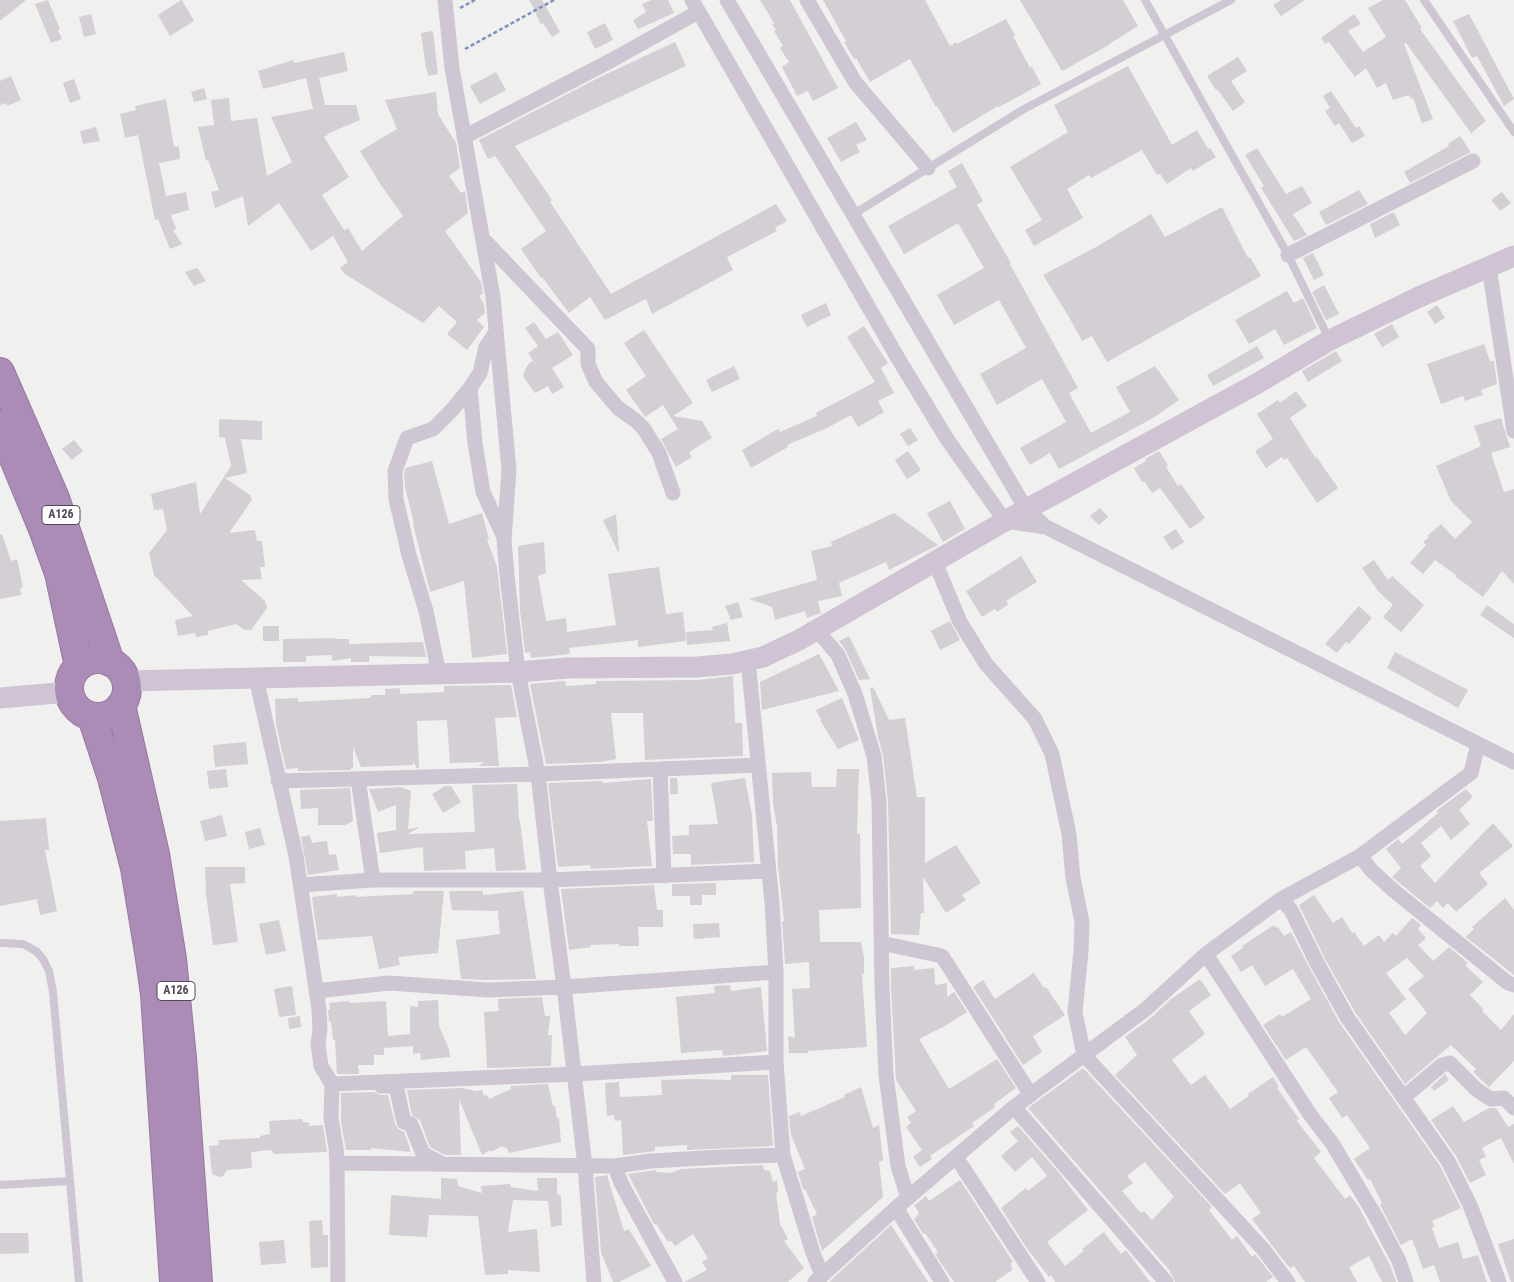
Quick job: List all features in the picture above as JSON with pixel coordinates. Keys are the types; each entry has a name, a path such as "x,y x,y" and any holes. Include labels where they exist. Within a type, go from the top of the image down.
{"highway":[{"name":"A126","path":"0,372 55,498 119,683 155,854 172,959 182,1058 198,1282"},
{"name":"A126","path":"0,425 44,529 59,573 79,666"},
{"path":"94,659 102,660 119,683 108,715 92,717 77,708 69,692 70,680 79,666 94,659"},
{"name":"A126","path":"92,717 112,778 136,868 150,952 174,1282"}],"street":[{"path":"445,0 451,57 493,297 509,470 504,538 518,672 538,774 575,1074 585,1166 594,1282"},
{"path":"728,0 852,215 1026,509 1046,526 1514,762"},
{"path":"808,0 855,82 928,168"},
{"path":"464,137 612,60 695,6 899,360 947,439 1004,521 1046,526"},
{"path":"1288,255 1473,161"},
{"path":"483,239 588,349 588,364 596,382 618,408 644,429 658,453 672,492"},
{"path":"119,683 518,672 567,668 697,667 732,664 763,657 817,630 1004,521 1258,383 1330,340 1419,297 1514,256"},
{"path":"1489,267 1514,431"},
{"path":"439,674 426,611 409,555 396,499 395,471 407,438 433,429 470,388 480,374 486,346 496,332"},
{"path":"470,388 475,443 483,492 504,538"},
{"path":"936,561 960,622 986,664 1035,719 1052,754 1070,834 1073,878 1082,922 1075,1012 1084,1055 1263,1249 1288,1282"},
{"path":"817,630 838,656 852,686 874,756 879,801 881,943 886,1075 902,1203 942,1282"},
{"path":"748,660 776,972 776,1062 783,1155 818,1278 1014,1107 1146,1009 1206,954 1281,899 1360,856 1471,773 1478,744"},
{"path":"256,678 301,885 316,991 320,1029 318,1044 321,1066 332,1084 331,1118 336,1148 338,1282"},
{"path":"0,698 69,692"},
{"path":"278,781 538,774 758,765"},
{"path":"660,769 664,876"},
{"path":"358,778 373,880"},
{"path":"1360,856 1372,871 1393,890 1508,983 1514,985"},
{"path":"301,885 373,880 550,880 768,871"},
{"path":"1281,899 1291,910 1317,963 1347,1017 1448,1161 1470,1205 1500,1282"},
{"path":"881,943 942,956 1031,1095"},
{"path":"1206,954 1312,1116 1332,1143 1376,1217 1399,1262 1406,1282"},
{"path":"316,991 389,983 488,990 564,987 776,972"},
{"path":"332,1084 575,1074 776,1062"},
{"path":"1404,1097 1442,1065 1450,1063 1477,1090 1491,1099 1504,1098 1514,1108"},
{"path":"332,1084 396,1086 404,1122 411,1124 423,1154 444,1164"},
{"path":"1014,1107 1166,1282"},
{"path":"336,1162 615,1166 651,1161 783,1155"},
{"path":"956,1157 1038,1282"},
{"path":"615,1166 621,1183 675,1282"}],"lane":[{"path":"1144,0 1288,255 1330,340"},
{"path":"852,215 1024,109 1231,0"},
{"path":"1424,0 1514,132"},
{"path":"0,943 23,944 36,951 43,959 49,971 79,1282"},
{"path":"0,1185 70,1181"}],"path":[{"path":"451,57 554,0"}],"building":[{"path":"0,0 26,0 0,21"},
{"path":"48,0 62,39 51,43 35,4"},
{"path":"181,0 194,21 170,36 158,15"},
{"path":"529,0 542,0 560,32 552,37 543,23 541,24"},
{"path":"651,0 668,0 674,13 638,29 633,20 646,12 642,4"},
{"path":"760,0 790,0 838,88 813,101 808,91 797,96 782,67 789,62 780,48 783,46 774,31 776,30 772,24 774,23"},
{"path":"823,0 925,0 950,46 1006,19 1030,68 1032,67 1041,84 998,106 953,133 936,107 910,59 870,82 844,42 846,41"},
{"path":"1020,0 1123,0 1138,26 1109,45 1062,71"},
{"path":"1281,0 1305,0 1281,16 1273,5"},
{"path":"1383,0 1405,0 1422,28 1420,29 1486,121 1471,133 1406,43 1404,44 1433,119 1422,123 1413,98 1411,99 1409,95 1393,100 1386,83 1377,88 1366,68 1355,77 1329,42 1325,44 1321,38 1354,14 1361,24 1348,31 1363,52 1386,37 1368,8"},
{"path":"91,14 96,34 84,37 79,17"},
{"path":"1469,14 1514,99 1504,106 1477,56 1472,58 1453,21"},
{"path":"605,23 613,40 595,49 587,32"},
{"path":"433,31 438,74 428,76 421,33"},
{"path":"675,42 686,66 515,146 552,200 550,202 611,294 776,204 787,221 775,228 777,231 727,257 733,270 652,314 646,299 605,320 590,297 569,313 521,249 546,231 495,156 488,159 479,140 600,77"},
{"path":"344,52 348,71 319,78 325,105 356,105 360,120 324,137 349,177 322,195 344,230 348,228 362,251 403,216 360,151 397,129 385,100 436,92 438,114 456,143 460,168 449,176 461,193 465,191 468,213 445,231 481,282 483,293 479,296 484,304 485,313 477,320 484,327 467,350 447,334 457,322 439,306 423,323 345,274 340,268 348,262 333,236 311,251 279,203 248,226 243,196 215,208 211,192 219,190 208,160 206,161 198,127 214,125 211,100 229,98 231,121 257,118 267,176 292,162 271,117 313,109 306,78 263,89 258,71 293,60 294,63"},
{"path":"1238,57 1247,71 1231,81 1245,102 1233,111 1207,76"},
{"path":"1128,66 1172,145 1197,130 1208,149 1210,148 1216,157 1193,171 1191,168 1167,184 1160,174 1157,175 1142,150 1091,178 1089,175 1067,189 1083,218 1034,246 1025,230 1042,220 1010,167 1068,132 1054,105"},
{"path":"496,72 506,90 480,104 470,86"},
{"path":"11,76 21,100 7,106 6,103 0,105 0,81"},
{"path":"74,79 81,99 70,103 63,83"},
{"path":"204,88 207,99 194,102 191,92"},
{"path":"1331,91 1356,128 1359,126 1365,136 1352,143 1339,123 1335,126 1325,111 1330,108 1323,96"},
{"path":"166,99 174,147 179,146 180,159 159,163 166,196 186,192 189,210 171,215 176,229 173,230 182,244 170,249 158,219 155,220 138,135 125,138 120,114 136,110 135,106"},
{"path":"856,122 867,140 856,145 860,152 841,162 827,138"},
{"path":"96,127 100,141 83,144 80,131"},
{"path":"1460,136 1471,152 1410,183 1404,172 1449,146 1448,144"},
{"path":"1257,148 1286,194 1302,186 1312,203 1293,214 1307,235 1294,241 1261,188 1264,186 1245,155"},
{"path":"962,163 983,201 977,205 1011,263 1078,388 1069,393 1091,433 1130,412 1116,387 1155,366 1179,400 1153,418 1059,469 1050,453 1030,465 1020,448 1066,422 1042,379 997,405 980,374 1026,348 999,300 954,325 937,295 984,268 958,223 904,254 888,226 957,187 948,171"},
{"path":"1359,190 1368,204 1326,225 1319,212"},
{"path":"1502,192 1511,203 1500,211 1491,200"},
{"path":"1222,207 1248,258 1250,257 1261,276 1107,362 1092,336 1082,341 1043,275 1096,247 1151,214 1165,237"},
{"path":"1394,212 1400,225 1375,238 1370,224"},
{"path":"1313,253 1324,275 1314,280 1303,258"},
{"path":"197,268 206,281 194,286 185,272"},
{"path":"1324,285 1339,314 1326,320 1312,292"},
{"path":"1287,291 1294,303 1303,298 1317,328 1284,345 1275,329 1249,344 1235,320"},
{"path":"826,303 831,315 807,327 801,315"},
{"path":"1437,305 1445,318 1435,324 1427,312"},
{"path":"534,322 546,339 558,332 573,355 552,368 564,387 552,394 548,386 535,393 523,376 529,363 533,361 528,353 538,346 525,328"},
{"path":"1392,324 1399,337 1382,347 1374,334"},
{"path":"864,326 888,363 881,368 894,393 878,401 884,412 858,427 851,415 825,429 787,445 788,447 751,468 742,450 778,429 780,432 817,416 816,413 875,382 847,337"},
{"path":"644,330 693,403 673,416 702,421 712,438 689,452 692,457 676,467 661,439 678,429 663,405 645,417 626,390 646,376 624,343"},
{"path":"1484,344 1490,361 1494,361 1497,384 1481,390 1483,395 1465,401 1463,396 1441,404 1427,364"},
{"path":"1257,346 1264,358 1213,386 1207,375"},
{"path":"1336,351 1342,361 1308,382 1302,371"},
{"path":"734,366 740,379 712,392 706,380"},
{"path":"1296,391 1307,406 1290,418 1316,459 1316,456 1338,488 1317,503 1287,458 1284,460 1282,457 1266,468 1255,451 1273,439 1257,414 1278,400 1280,403"},
{"path":"1501,418 1510,447 1491,453 1504,492 1514,489 1514,584 1502,571 1483,597 1435,560 1423,574 1410,563 1426,545 1423,542 1429,537 1427,536 1441,524 1455,539 1472,522 1451,501 1436,466 1481,446 1474,426"},
{"path":"219,419 262,421 262,440 241,439 247,473 225,478 250,495 252,500 229,533 255,530 257,541 262,541 265,567 260,567 262,579 241,580 265,601 267,608 251,630 244,630 236,624 208,631 208,635 196,637 195,633 178,636 175,620 193,616 154,575 149,553 167,530 163,509 154,510 151,494 196,482 200,514 231,466 225,438 219,437"},
{"path":"910,428 918,440 908,446 900,434"},
{"path":"74,440 83,451 72,460 62,449"},
{"path":"908,451 921,470 907,479 895,460"},
{"path":"1159,451 1178,486 1181,484 1205,518 1190,529 1160,488 1152,493 1144,481 1142,482 1134,468"},
{"path":"432,461 449,524 482,513 489,539 487,540 497,567 507,654 472,658 464,581 430,592 413,524 405,487 404,472 406,468"},
{"path":"950,501 965,529 943,542 927,513"},
{"path":"1100,508 1108,517 1099,525 1090,516"},
{"path":"894,513 938,545 889,570 886,562 839,583 842,596 818,601 821,613 807,618 805,611 775,620 772,607 749,599 817,580 811,551 832,546 831,542"},
{"path":"616,514 619,552 603,520"},
{"path":"1176,529 1184,542 1172,550 1163,537"},
{"path":"2,534 11,561 17,559 23,587 20,588 21,595 0,599 0,535"},
{"path":"544,542 546,573 538,576 546,621 566,618 567,632 616,625 608,574 659,567 666,614 683,612 686,641 638,647 638,640 569,648 570,654 531,658 530,652 525,653 520,610 518,546"},
{"path":"1021,556 1037,582 1006,601 1009,604 997,612 995,609 982,617 966,591"},
{"path":"1374,560 1388,580 1392,576 1424,605 1401,632 1383,617 1393,605 1378,591 1362,568"},
{"path":"738,602 743,617 731,620 725,606"},
{"path":"1487,605 1514,624 1514,638 1480,615"},
{"path":"1359,606 1372,618 1349,644 1346,642 1337,653 1325,644"},
{"path":"950,621 960,640 940,650 931,631"},
{"path":"727,623 730,641 687,645 686,632 713,630 712,627"},
{"path":"263,626 279,626 279,641 263,641"},
{"path":"849,636 870,679 859,680 846,651 839,641"},
{"path":"283,639 349,639 349,644 423,642 426,657 369,656 369,662 351,662 351,658 332,661 332,655 306,656 306,662 283,662"},
{"path":"1395,652 1468,690 1458,708 1387,668"},
{"path":"819,654 839,691 762,710 760,682"},
{"path":"733,676 735,723 742,723 743,756 645,760 643,713 611,713 616,759 601,762 546,764 530,684 565,681 566,686 596,684 596,681 697,680"},
{"path":"511,685 517,717 495,718 499,766 478,766 485,762 450,763 447,720 417,721 419,768 413,762 413,765 361,767 353,747 353,768 351,770 298,771 298,768 286,769 276,724 275,699 298,698 298,702 371,698 371,695 385,695 385,689 400,688 400,694 444,692 444,686"},
{"path":"873,687 889,720 905,718 917,797 925,797 925,863 956,845 981,883 962,895 966,900 946,913 923,877 924,913 921,913 919,935 891,934 888,801 883,755 870,688"},
{"path":"842,698 859,740 838,749 816,710"},
{"path":"246,742 248,764 215,767 213,745"},
{"path":"226,769 228,787 209,789 207,771"},
{"path":"837,769 859,769 857,834 860,833 861,908 819,910 820,942 861,942 864,957 864,974 862,974 867,1047 789,1053 788,1036 795,1038 792,989 810,988 809,962 785,964 782,921 784,921 778,866 777,826 773,804 772,773 811,772 812,787 836,787"},
{"path":"670,778 677,778 678,794 670,794"},
{"path":"745,778 752,815 754,862 691,865 691,854 673,854 672,836 689,835 689,825 718,824 711,783"},
{"path":"651,779 653,821 647,821 652,866 591,869 590,865 558,867 548,783 603,781 603,783"},
{"path":"517,784 519,820 526,870 496,871 494,848 465,851 466,869 424,871 423,847 380,853 377,833 396,830 396,805 378,812 369,789 400,787 411,791 408,829 420,827 408,834 475,832 472,785"},
{"path":"445,786 451,786 461,802 443,813 432,794"},
{"path":"350,788 353,821 345,825 318,825 318,808 301,809 300,790"},
{"path":"1466,789 1473,797 1459,810 1470,824 1451,840 1441,826 1421,843 1431,856 1420,866 1435,883 1493,823 1513,846 1479,873 1488,884 1456,912 1448,903 1443,908 1437,901 1430,908 1392,877 1401,868 1386,849 1398,839 1402,844 1438,813 1436,811"},
{"path":"222,815 227,836 205,841 200,821"},
{"path":"46,818 49,850 45,850 57,911 40,915 37,899 0,906 0,821"},
{"path":"260,828 265,845 249,849 245,832"},
{"path":"310,835 312,843 327,841 329,855 336,854 339,870 308,875 301,837"},
{"path":"205,867 245,867 245,883 230,884 238,942 213,945 206,894"},
{"path":"716,883 716,895 702,895 702,905 690,905 690,896 672,896 672,884"},
{"path":"654,885 657,910 663,910 663,927 638,927 639,946 619,946 619,944 590,945 591,947 569,950 561,889"},
{"path":"413,891 444,891 438,953 398,957 400,965 379,969 372,936 318,940 312,897 337,894 337,897 356,895 356,897 413,894"},
{"path":"449,891 483,891 483,895 523,891 536,979 461,979 456,940 500,934 498,911 452,910"},
{"path":"1314,895 1333,923 1342,917 1352,933 1354,932 1364,946 1379,935 1384,942 1393,933 1396,936 1412,918 1421,925 1418,929 1426,938 1418,945 1433,961 1449,947 1468,963 1465,965 1483,982 1470,995 1484,1010 1482,1011 1501,1030 1514,1014 1514,1061 1489,1087 1473,1072 1476,1069 1451,1045 1405,1084 1355,1012 1325,959 1299,905","holes":["1407,958 1424,976 1408,989 1427,1013 1405,1035 1389,1013 1406,999 1386,973"]},
{"path":"1505,898 1514,910 1514,975 1466,937 1474,929 1472,927"},
{"path":"279,920 286,951 266,955 259,924"},
{"path":"719,923 720,937 694,939 693,924"},
{"path":"1274,925 1276,928 1278,927 1284,936 1291,932 1339,1022 1440,1166 1461,1208 1432,1221 1435,1226 1432,1228 1439,1248 1458,1242 1463,1259 1478,1255 1487,1282 1440,1282 1434,1265 1423,1269 1412,1239 1401,1245 1380,1205 1382,1203 1370,1179 1368,1180 1354,1159 1370,1148 1347,1115 1342,1118 1329,1098 1338,1092 1306,1047 1286,1060 1263,1025 1280,1014 1282,1017 1311,999 1293,969 1265,986 1252,965 1241,972 1231,956 1243,948 1242,946"},
{"path":"914,966 914,970 934,968 935,985 947,983 947,997 954,992 967,1012 919,1039 949,1089 997,1059 1016,1088 994,1104 995,1107 972,1123 974,1126 930,1156 932,1159 920,1167 913,1157 922,1150 906,1127 911,1123 907,1117 916,1111 896,1080 891,986 891,968"},
{"path":"1034,973 1065,1015 1033,1036 1042,1052 1023,1065 973,987 983,980 995,999"},
{"path":"1200,979 1211,995 1189,1011 1205,1034 1172,1060 1191,1085 1205,1075 1230,1109 1273,1077 1279,1087 1277,1088 1299,1119 1297,1121 1321,1152 1314,1158 1345,1199 1350,1195 1358,1206 1390,1265 1396,1282 1382,1282 1369,1256 1349,1267 1357,1282 1305,1282 1294,1266 1291,1268 1288,1266 1252,1219 1261,1213 1240,1183 1225,1194 1115,1075 1137,1055 1125,1037 1152,1017 1171,999"},
{"path":"730,985 731,991 761,987 767,1051 723,1056 722,1050 681,1053 676,997 715,993 714,986"},
{"path":"292,986 296,1015 279,1017 274,989"},
{"path":"542,997 545,1016 550,1016 548,1035 552,1035 551,1066 487,1068 484,1012 499,1011 498,999"},
{"path":"438,1000 439,1026 449,1049 450,1057 421,1060 420,1053 413,1054 413,1046 384,1048 384,1055 374,1055 374,1065 358,1065 359,1074 337,1074 335,1040 333,1040 331,1021 329,1022 329,1003 386,1001 388,1036 410,1034 410,1006 418,1007 418,1001"},
{"path":"300,1016 301,1027 289,1029 288,1018"},
{"path":"1083,1068 1212,1207 1209,1210 1232,1240 1237,1236 1252,1257 1255,1254 1273,1277 1266,1282 1175,1282 1170,1271 1028,1108","holes":["1145,1162 1174,1197 1152,1220 1144,1211 1141,1213 1122,1191 1133,1183 1127,1176"]},
{"path":"1445,1074 1449,1080 1434,1091 1431,1087"},
{"path":"731,1075 768,1075 773,1146 687,1150 687,1145 655,1147 655,1151 623,1155 621,1120 615,1121 614,1115 607,1116 605,1083 619,1082 620,1097 662,1095 661,1080 731,1080"},
{"path":"548,1084 553,1106 555,1106 557,1118 559,1118 561,1142 509,1153 506,1147 504,1148 503,1146 482,1155 459,1099 461,1155 445,1155 430,1147 420,1120 412,1115 407,1090 461,1088 482,1090 484,1096 487,1095 489,1099 511,1089 511,1086"},
{"path":"861,1087 873,1128 879,1125 883,1160 879,1162 883,1197 822,1251 812,1217 817,1214 805,1189 803,1189 798,1172 805,1169 791,1135 789,1116 800,1112 801,1116 845,1097 844,1095"},
{"path":"374,1092 388,1095 395,1124 398,1129 404,1132 410,1152 371,1148 371,1150 346,1150 341,1123 341,1093"},
{"path":"1453,1106 1464,1122 1489,1108 1496,1108 1508,1127 1514,1124 1514,1164 1501,1138 1482,1148 1486,1157 1479,1160 1486,1175 1470,1183 1456,1156 1431,1120"},
{"path":"302,1119 303,1122 309,1123 309,1126 323,1125 327,1152 274,1154 271,1150 251,1152 252,1168 227,1170 223,1176 219,1177 212,1174 209,1146 219,1145 218,1140 260,1138 260,1136 270,1134 269,1121"},
{"path":"1018,1126 1060,1174 1088,1210 1047,1242 1065,1266 1084,1251 1082,1249 1104,1232 1121,1254 1126,1250 1150,1282 1055,1282 1051,1275 1049,1277 1028,1250 1001,1208 1026,1188 1028,1191 1047,1176 1032,1157 1015,1172 1001,1156 1018,1141 1010,1132"},
{"path":"763,1165 764,1170 770,1171 773,1182 777,1180 778,1192 776,1193 780,1224 788,1239 784,1241 804,1268 788,1282 684,1282 707,1270 702,1262 708,1258 693,1234 675,1246 671,1241 668,1242 656,1224 654,1224 628,1174 656,1170 656,1172 671,1173 681,1169"},
{"path":"607,1175 624,1231 629,1229 651,1266 619,1282 613,1282 601,1252 595,1177"},
{"path":"441,1178 457,1179 458,1186 482,1193 481,1186 510,1184 511,1187 538,1191 537,1178 557,1178 557,1194 561,1195 562,1225 551,1227 548,1201 513,1200 508,1232 537,1229 540,1272 508,1270 508,1274 485,1275 478,1216 429,1215 427,1237 389,1235 391,1195 441,1199"},
{"path":"960,1180 1013,1262 1011,1263 1012,1270 995,1282 954,1282 935,1254 938,1252 925,1233 923,1234 914,1219 919,1213 914,1205 926,1196 929,1201"},
{"path":"322,1220 323,1235 328,1235 328,1267 311,1268 309,1221"},
{"path":"891,1225 928,1282 829,1282"},
{"path":"0,1233 28,1233 29,1253 0,1254"},
{"path":"1514,1239 1514,1282 1511,1282 1498,1244"},
{"path":"284,1240 286,1263 261,1265 259,1242"}]}
